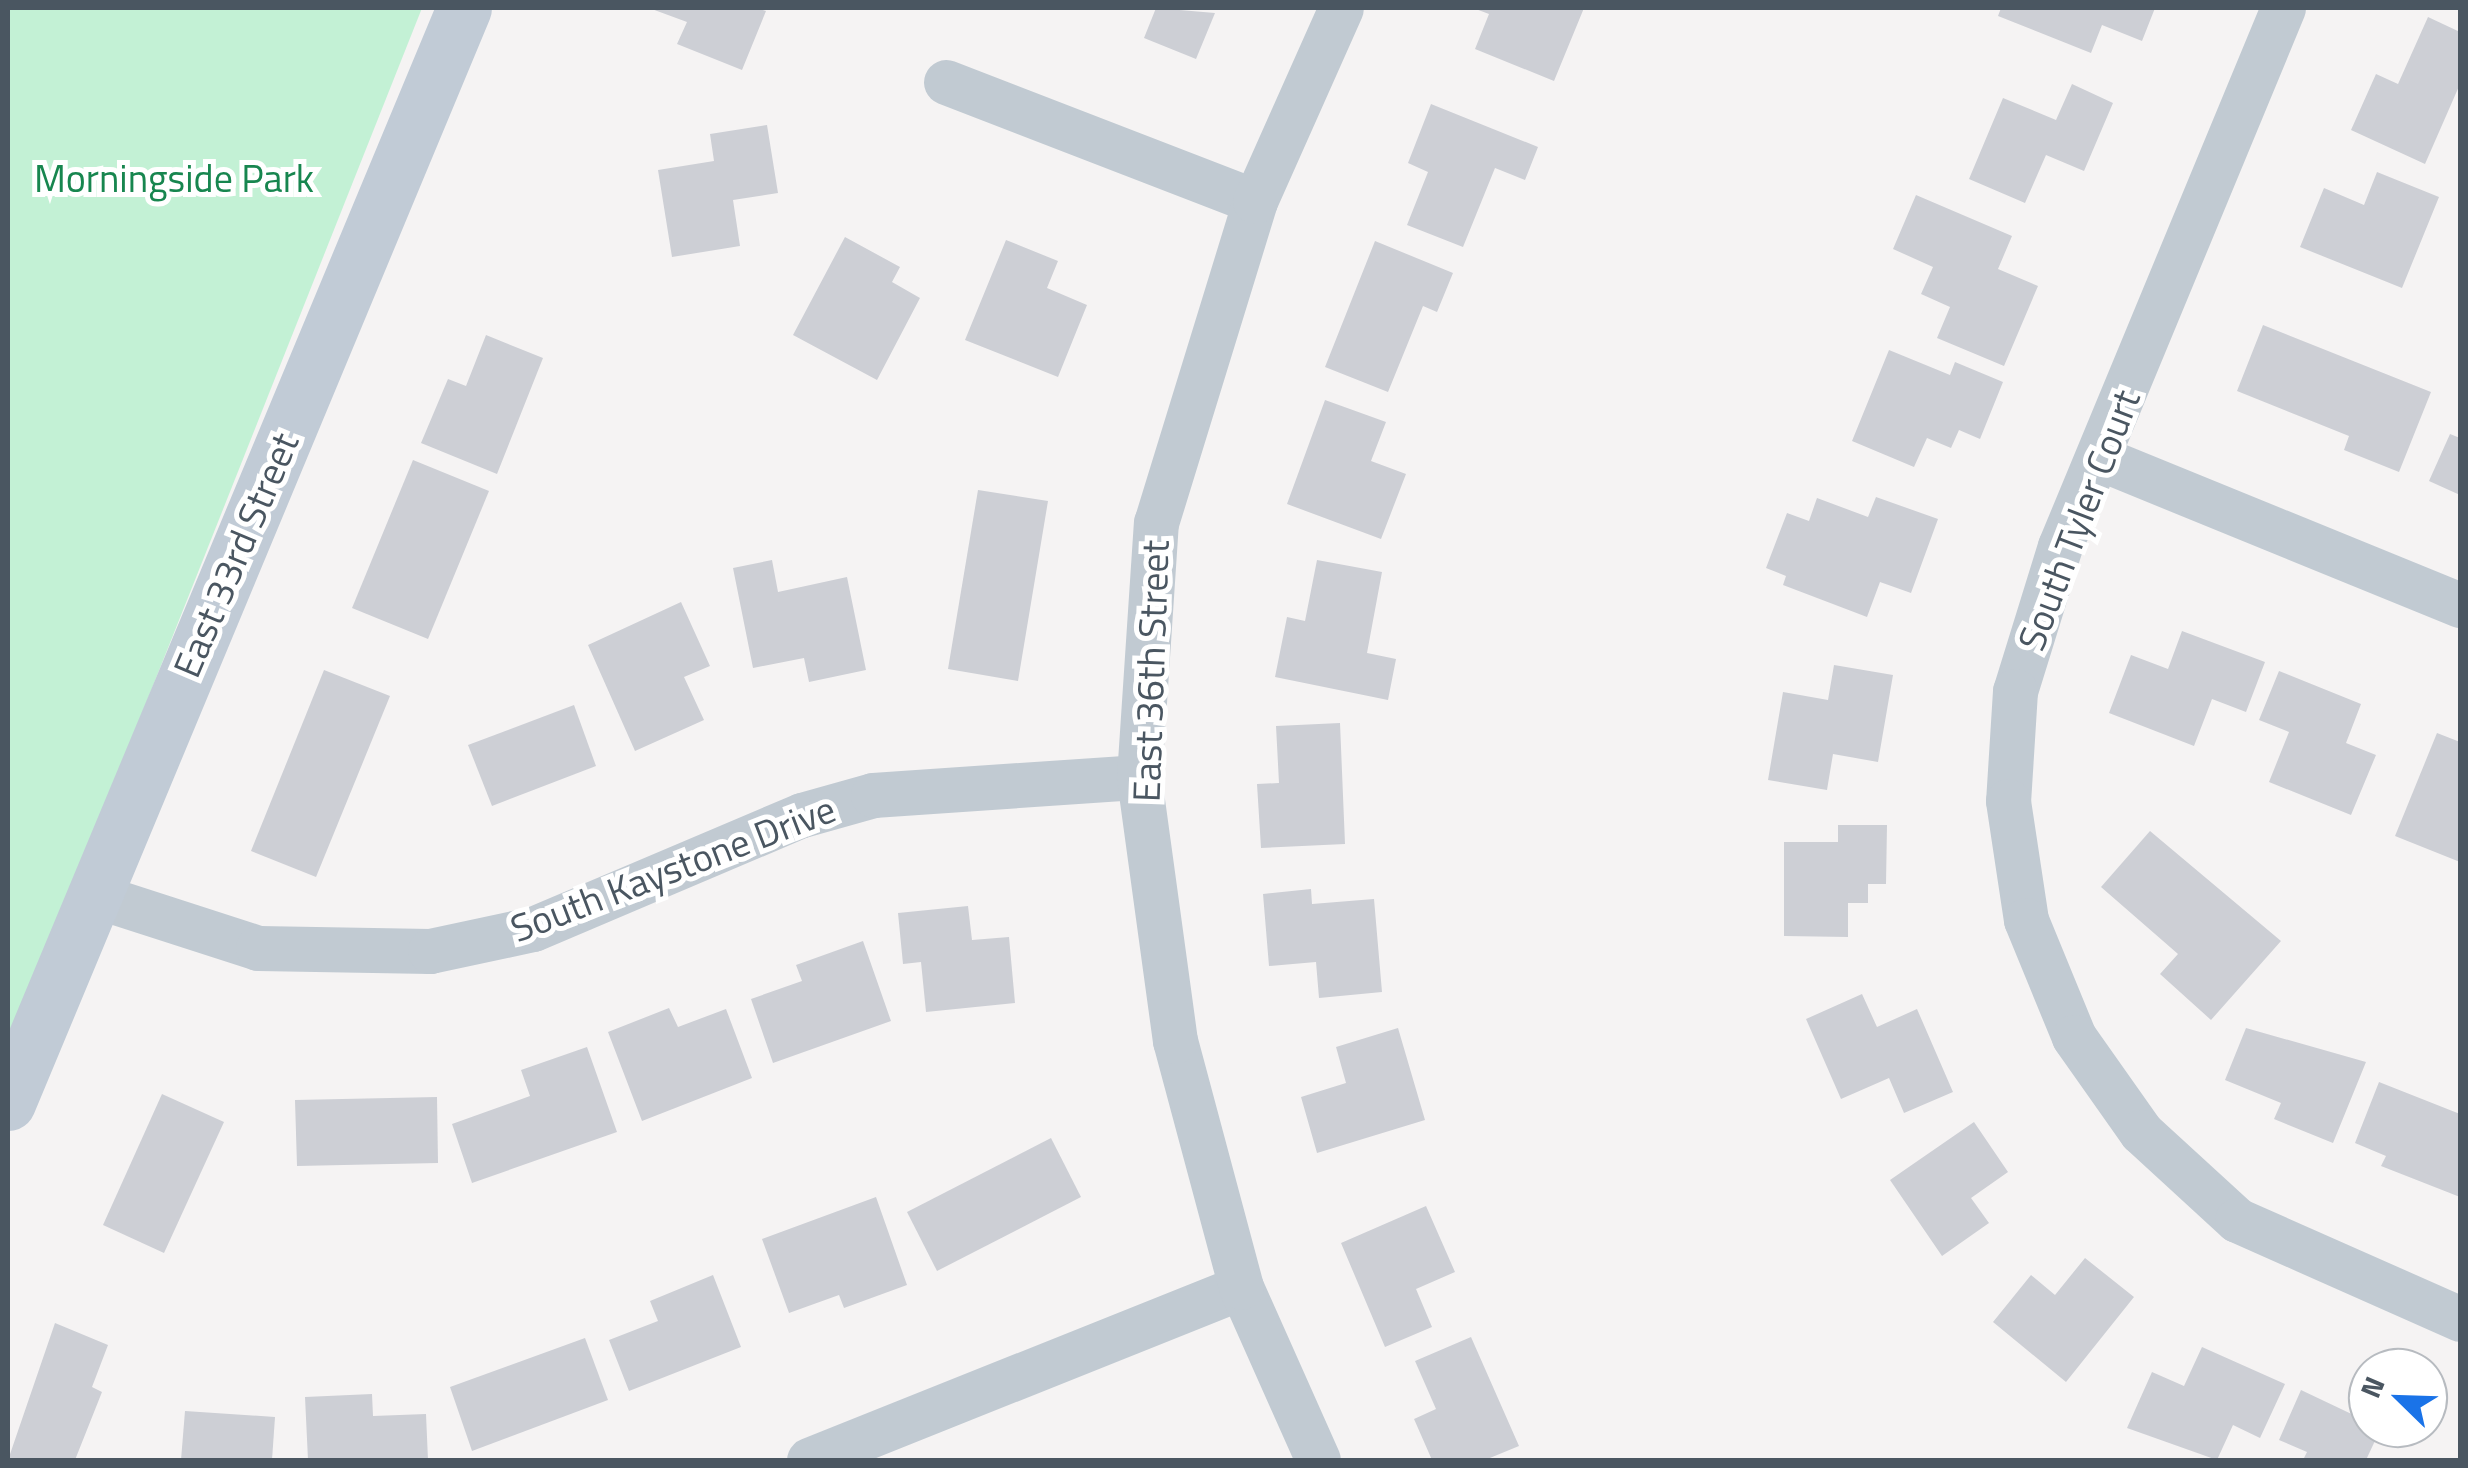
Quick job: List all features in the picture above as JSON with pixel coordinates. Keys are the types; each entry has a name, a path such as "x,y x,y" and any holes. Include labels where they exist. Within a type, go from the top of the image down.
{"street":[{"name":"East 33rd Street","path":"8,1102 464,8"},
{"name":"East 36th Street","path":"1318,1460 1241,1287 1175,1040 1139,778 1156,523 1255,201 1342,8"},
{"name":"South Tyler Court","path":"2283,8 2102,459 2060,546 2014,691 2008,801 2026,920 2074,1037 2141,1132 2237,1220 2460,1319"},
{"path":"946,82 1255,201"},
{"path":"2102,459 2460,606"},
{"name":"South Kaystone Drive","path":"94,895 258,948 430,951 533,929 802,814 873,796 1139,778"},
{"path":"808,1460 1241,1287"}],"green space":[{"name":"Morningside Park","path":"8,8 422,8 8,1051"}],"building":[{"path":"649,8 766,11 742,70 677,44 687,22"},
{"path":"1156,8 1215,13 1196,59 1144,38"},
{"path":"1473,8 1584,8 1554,81 1475,49 1489,14"},
{"path":"2001,8 2155,8 2142,41 2102,25 2091,53 1998,16"},
{"path":"2428,17 2460,32 2460,84 2425,164 2351,130 2376,74 2398,84"},
{"path":"2072,84 2113,103 2084,171 2046,155 2025,203 1969,179 2003,98 2056,120"},
{"path":"1431,104 1538,147 1525,180 1495,168 1463,247 1407,225 1428,172 1408,163"},
{"path":"767,125 778,193 733,200 740,246 672,257 658,170 714,161 710,134"},
{"path":"2377,172 2439,197 2402,288 2300,247 2324,188 2364,205"},
{"path":"1916,195 2012,236 1998,269 2038,286 2004,366 1937,338 1950,307 1921,294 1933,267 1893,249"},
{"path":"845,237 900,267 892,282 920,298 877,380 793,335"},
{"path":"1006,240 1058,261 1047,288 1087,305 1058,377 965,340"},
{"path":"1375,241 1453,273 1437,312 1423,306 1388,392 1325,367"},
{"path":"2263,325 2431,392 2399,472 2344,450 2349,436 2237,391"},
{"path":"486,335 543,358 497,474 421,443 448,379 466,386"},
{"path":"1889,350 1950,375 1955,362 2003,382 1980,439 1959,430 1951,448 1927,438 1914,467 1852,441"},
{"path":"1325,400 1386,422 1371,461 1406,474 1381,539 1287,504"},
{"path":"2450,434 2460,438 2460,495 2429,481"},
{"path":"413,460 489,491 428,639 352,608"},
{"path":"978,490 1048,501 1018,681 948,669"},
{"path":"1876,497 1938,519 1911,593 1880,582 1867,617 1783,585 1786,576 1766,568 1787,513 1809,521 1817,498 1868,517"},
{"path":"772,560 778,592 847,577 866,670 809,682 804,658 753,668 733,568"},
{"path":"1317,560 1382,572 1367,653 1396,659 1388,700 1275,677 1287,617 1305,621"},
{"path":"681,602 710,666 684,677 704,720 635,751 588,645"},
{"path":"2182,631 2265,662 2246,712 2212,699 2194,746 2109,713 2131,655 2168,669"},
{"path":"1834,665 1893,675 1878,762 1833,754 1827,790 1768,780 1783,692 1828,700"},
{"path":"324,670 390,696 316,877 251,851"},
{"path":"2279,671 2361,704 2346,743 2376,755 2351,815 2269,782 2289,732 2259,720"},
{"path":"574,705 596,766 492,806 468,745"},
{"path":"1340,723 1345,844 1261,848 1257,784 1279,783 1276,726"},
{"path":"2437,733 2460,742 2460,862 2395,836"},
{"path":"1838,825 1887,825 1886,884 1868,884 1868,903 1848,903 1848,937 1784,936 1784,842 1838,842"},
{"path":"2150,831 2281,941 2211,1020 2160,974 2178,954 2101,887"},
{"path":"1311,889 1312,904 1374,899 1382,992 1319,998 1316,962 1269,966 1263,894"},
{"path":"968,906 972,940 1009,937 1015,1003 926,1012 921,962 903,964 898,913"},
{"path":"863,941 891,1021 773,1063 751,999 802,981 796,965"},
{"path":"1862,994 1877,1027 1917,1009 1953,1092 1904,1113 1889,1078 1841,1099 1806,1019"},
{"path":"669,1008 678,1027 726,1009 752,1078 642,1121 608,1032"},
{"path":"1398,1028 1425,1120 1317,1153 1301,1097 1346,1083 1336,1047"},
{"path":"2246,1028 2366,1062 2333,1143 2274,1119 2281,1103 2225,1080"},
{"path":"587,1047 617,1132 472,1183 452,1124 530,1096 521,1070"},
{"path":"2379,1082 2460,1114 2460,1197 2381,1166 2386,1156 2355,1143"},
{"path":"162,1094 224,1122 164,1253 103,1225"},
{"path":"437,1097 438,1163 297,1166 295,1100"},
{"path":"1974,1122 2008,1172 1971,1198 1989,1223 1942,1256 1890,1180"},
{"path":"1051,1138 1081,1197 937,1271 907,1212"},
{"path":"876,1197 907,1285 844,1308 839,1295 789,1313 762,1239"},
{"path":"1426,1206 1455,1272 1416,1289 1432,1327 1385,1347 1341,1243"},
{"path":"2085,1258 2134,1297 2066,1382 1993,1322 2031,1275 2055,1295"},
{"path":"713,1275 741,1347 629,1391 609,1340 658,1321 650,1301"},
{"path":"55,1323 108,1345 92,1387 102,1392 75,1460 8,1460"},
{"path":"1471,1337 1519,1446 1485,1460 1432,1460 1414,1419 1436,1409 1415,1361"},
{"path":"585,1338 608,1400 472,1451 450,1387"},
{"path":"2202,1347 2285,1384 2260,1438 2233,1425 2217,1460 2127,1428 2152,1372 2184,1386"},
{"path":"2301,1390 2348,1412 2348,1448 2372,1448 2366,1460 2303,1460 2307,1452 2279,1440"},
{"path":"372,1394 373,1416 426,1414 428,1460 308,1460 305,1397"},
{"path":"185,1411 275,1417 272,1460 181,1460"}]}
